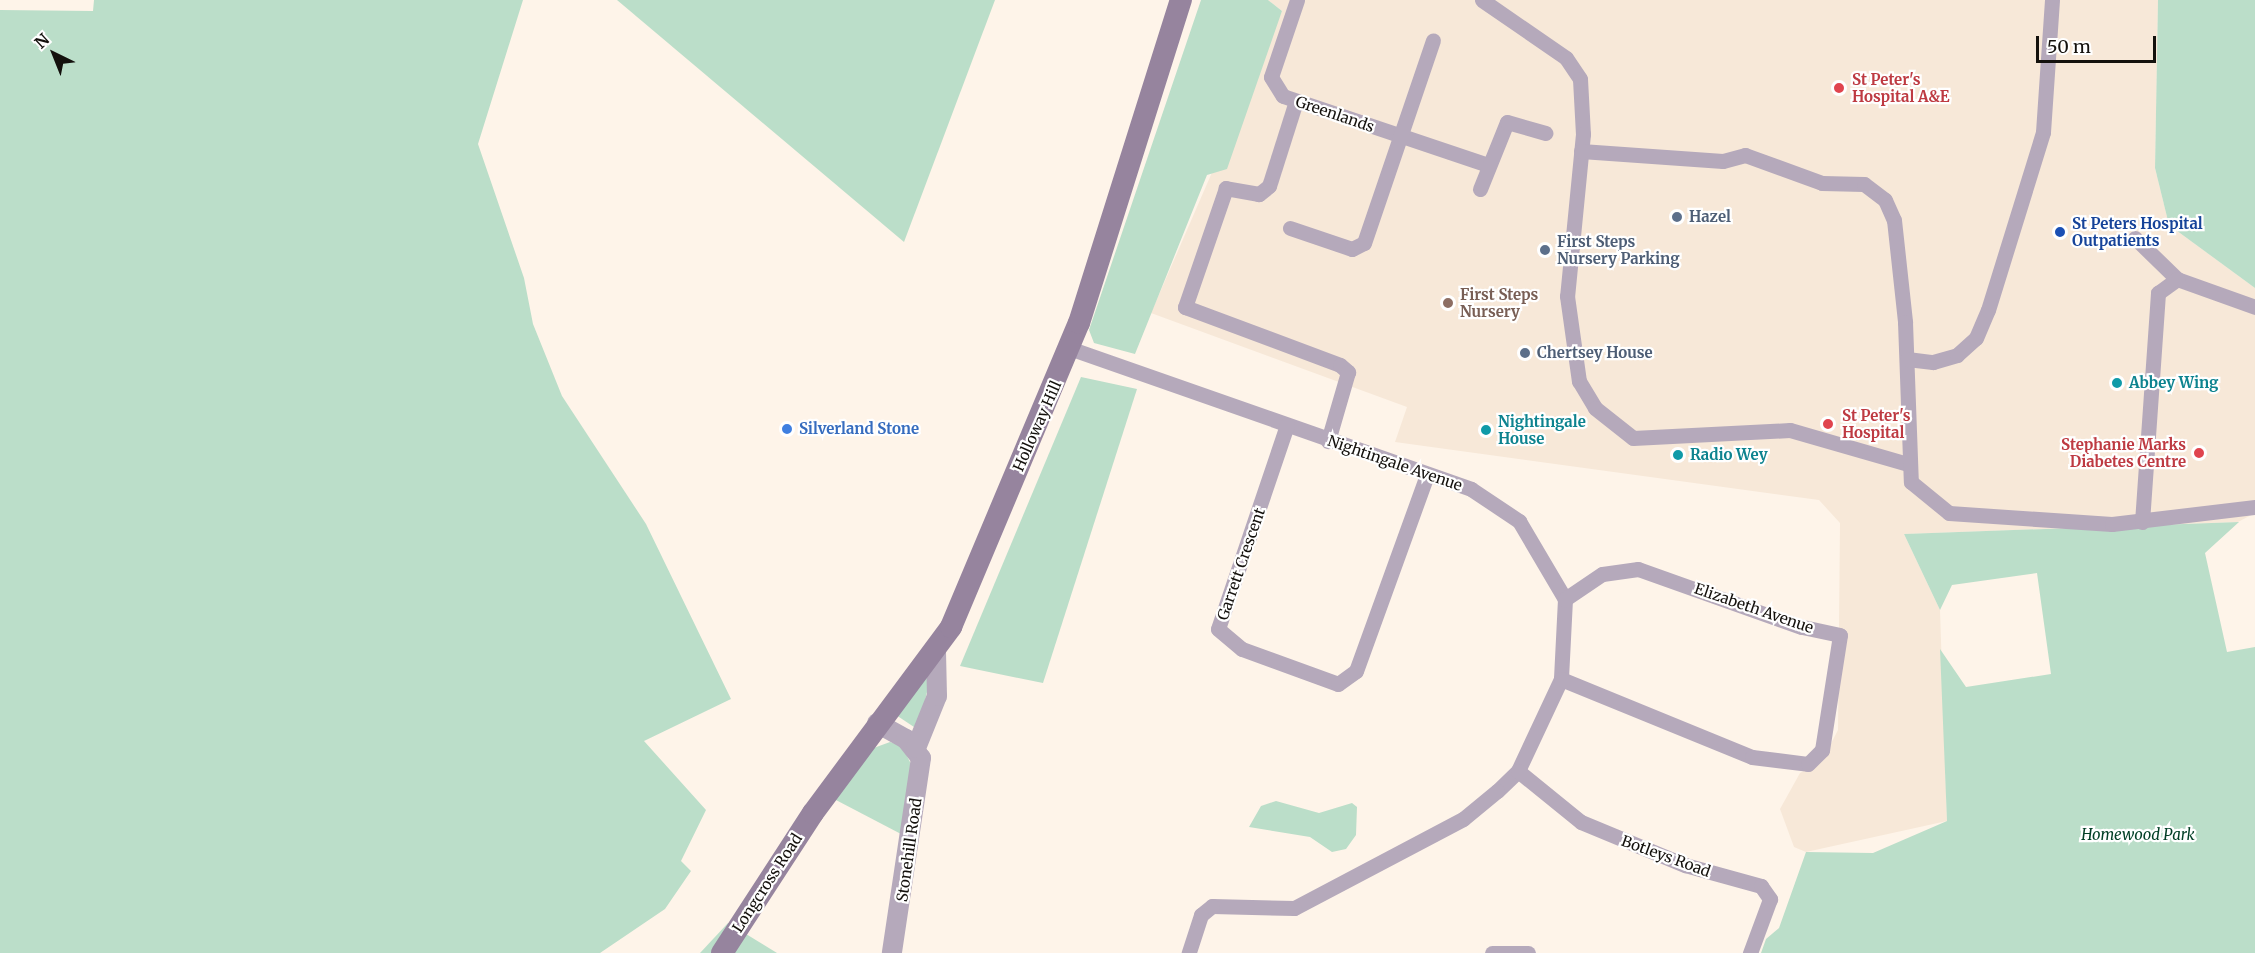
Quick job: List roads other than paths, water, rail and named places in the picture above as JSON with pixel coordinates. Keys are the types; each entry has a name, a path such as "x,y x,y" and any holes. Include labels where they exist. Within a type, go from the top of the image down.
{"main road":[{"name":"Holloway Hill","path":"813,813 877,723 936,651 975,576 1070,348 1182,0"},
{"name":"Longcross Road","path":"722,953 813,813"}],"street":[{"name":"Greenlands","path":"1297,0 1271,77 1273,87 1296,101 1488,165"},
{"path":"1482,0 1575,68 1583,97 1581,151 1567,296 1579,381 1595,408 1633,438 1790,430 1908,464"},
{"path":"1907,358 1933,362 1958,355 1976,338 1988,310 2043,132 2052,0"},
{"path":"1290,228 1352,249 1364,243 1433,40"},
{"path":"1296,101 1269,186 1259,194 1226,188 1185,307 1340,365 1348,372 1328,441"},
{"path":"1480,189 1507,122 1545,133"},
{"path":"1581,151 1723,161 1745,155 1822,183 1864,184 1885,200 1894,220 1907,358 1908,464 1911,482 1921,496 1949,513 2010,520 2142,522 2255,507"},
{"path":"2135,238 2177,279 2255,308"},
{"path":"2142,522 2158,293 2177,279"},
{"name":"Nightingale Avenue","path":"1070,348 1328,441 1427,475 1453,481 1509,511 1542,552 1565,599 1561,679 1518,771 1463,819 1294,908 1212,906 1201,915 1189,953"},
{"name":"Garrett Crescent","path":"1287,425 1218,629 1242,649 1338,684 1356,670 1427,475"},
{"name":"Elizabeth Avenue","path":"1561,679 1752,757 1808,764 1822,750 1840,634 1801,627 1638,569 1602,574 1565,599"},
{"name":"Stonehill Road","path":"892,953 921,758 916,748 938,696 936,651"},
{"path":"877,723 916,748"},
{"name":"Botleys Road","path":"1518,771 1581,822 1684,865 1761,886 1770,899 1750,953"},
{"path":"1492,953 1528,953"}],"place":[{"name":"St Peter's Hospital A&E","path":"1839,88"},
{"name":"Hazel","path":"1677,217"},
{"name":"St Peters Hospital Outpatients","path":"2060,232"},
{"name":"First Steps Nursery Parking","path":"1545,250"},
{"name":"First Steps Nursery","path":"1448,303"},
{"name":"Chertsey House","path":"1525,353"},
{"name":"Abbey Wing","path":"2117,383"},
{"name":"St Peter's Hospital","path":"1828,424"},
{"name":"Silverland Stone","path":"787,429"},
{"name":"Nightingale House","path":"1486,430"},
{"name":"Stephanie Marks Diabetes Centre","path":"2199,453"},
{"name":"Radio Wey","path":"1678,455"}],"park label":[{"name":"Homewood Park","path":"2138,835"}]}
